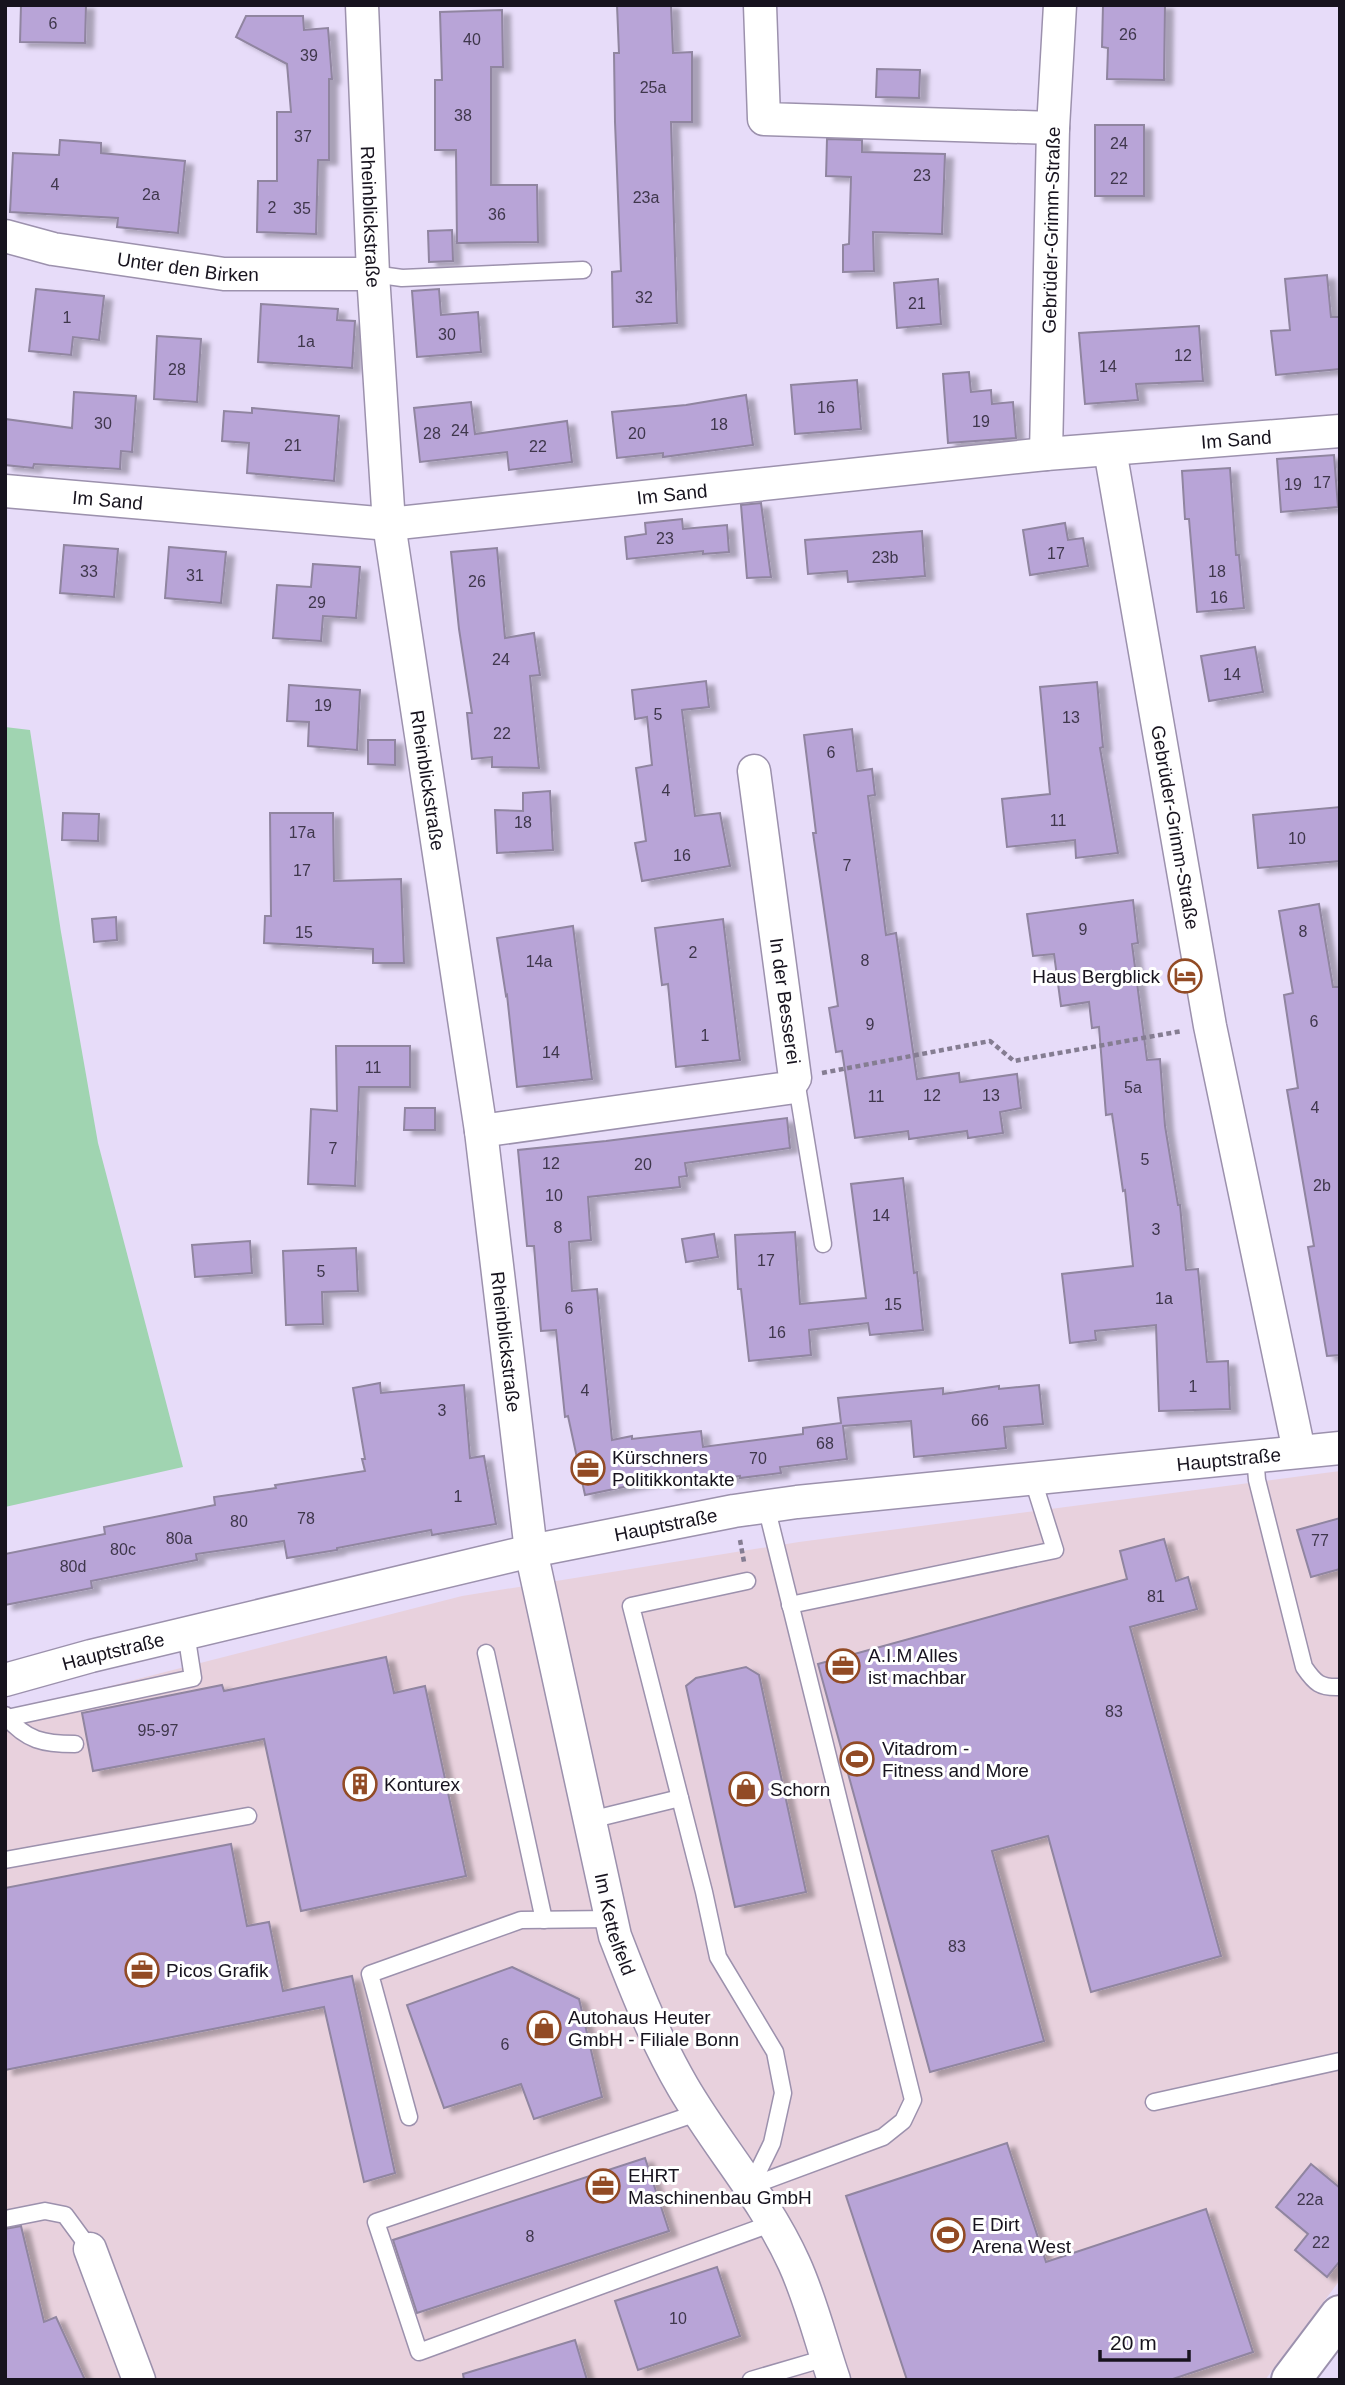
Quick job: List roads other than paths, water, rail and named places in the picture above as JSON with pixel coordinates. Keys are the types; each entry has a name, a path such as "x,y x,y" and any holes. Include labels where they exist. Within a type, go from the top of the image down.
{"street":[{"name":"Rheinblickstraße","path":"362,5 373,274 389,524 481,1131 531,1551"},
{"path":"760,5 764,119 1053,128"},
{"name":"Gebrüder-Grimm-Straße","path":"1046,454 1053,128 1060,5"},
{"name":"Unter den Birken","path":"5,236 53,249 224,274 373,274"},
{"name":"Im Sand","path":"5,491 389,524 1046,454 1340,431"},
{"name":"Gebrüder-Grimm-Straße","path":"1110,450 1210,1026 1299,1451"},
{"name":"In der Besserei","path":"481,1131 788,1088 795,1078 754,771"},
{"name":"Hauptstraße","path":"5,1680 91,1656 531,1551 766,1506 1340,1448"},
{"name":"Im Kettelfeld","path":"531,1551 612,1919 625,1962 649,2020 684,2088 751,2186 795,2265 830,2369"},
{"path":"90,2249 139,2380"},
{"path":"1291,2380 1340,2315"}],"lane":[{"path":"373,274 402,278 583,270"},
{"path":"795,1078 823,1244"},
{"path":"1255,1456 1257,1480 1304,1667 1313,1681 1326,1688 1340,1687"},
{"path":"790,1605 1055,1550 1033,1480"},
{"path":"751,2186 883,2137 903,2121 913,2100 766,1506"},
{"path":"747,1581 631,1606 718,1957 775,2052 783,2092 772,2143 751,2186"},
{"path":"6,1717 193,1678 186,1633"},
{"path":"486,1653 544,1920"},
{"path":"6,1717 32,1740 75,1744"},
{"path":"590,1820 680,1798"},
{"path":"5,1860 248,1816"},
{"path":"409,2117 370,1973 522,1920 612,1919"},
{"path":"1154,2102 1340,2061"},
{"path":"700,2112 376,2222 419,2352 773,2223"},
{"path":"5,2219 45,2211 65,2215 90,2249"},
{"path":"751,2380 830,2369"}],"place":[{"name":"Haus Bergblick","path":"1185,976"},
{"name":"Kürschners Politikkontakte","path":"588,1468"},
{"name":"A.I.M Alles ist machbar","path":"843,1666"},
{"name":"Vitadrom - Fitness and More","path":"857,1759"},
{"name":"Konturex","path":"360,1784"},
{"name":"Schorn","path":"746,1789"},
{"name":"Picos Grafik","path":"142,1970"},
{"name":"Autohaus Heuter GmbH - Filiale Bonn","path":"544,2028"},
{"name":"EHRT Maschinenbau GmbH","path":"603,2186"},
{"name":"E Dirt Arena West","path":"948,2235"}]}
